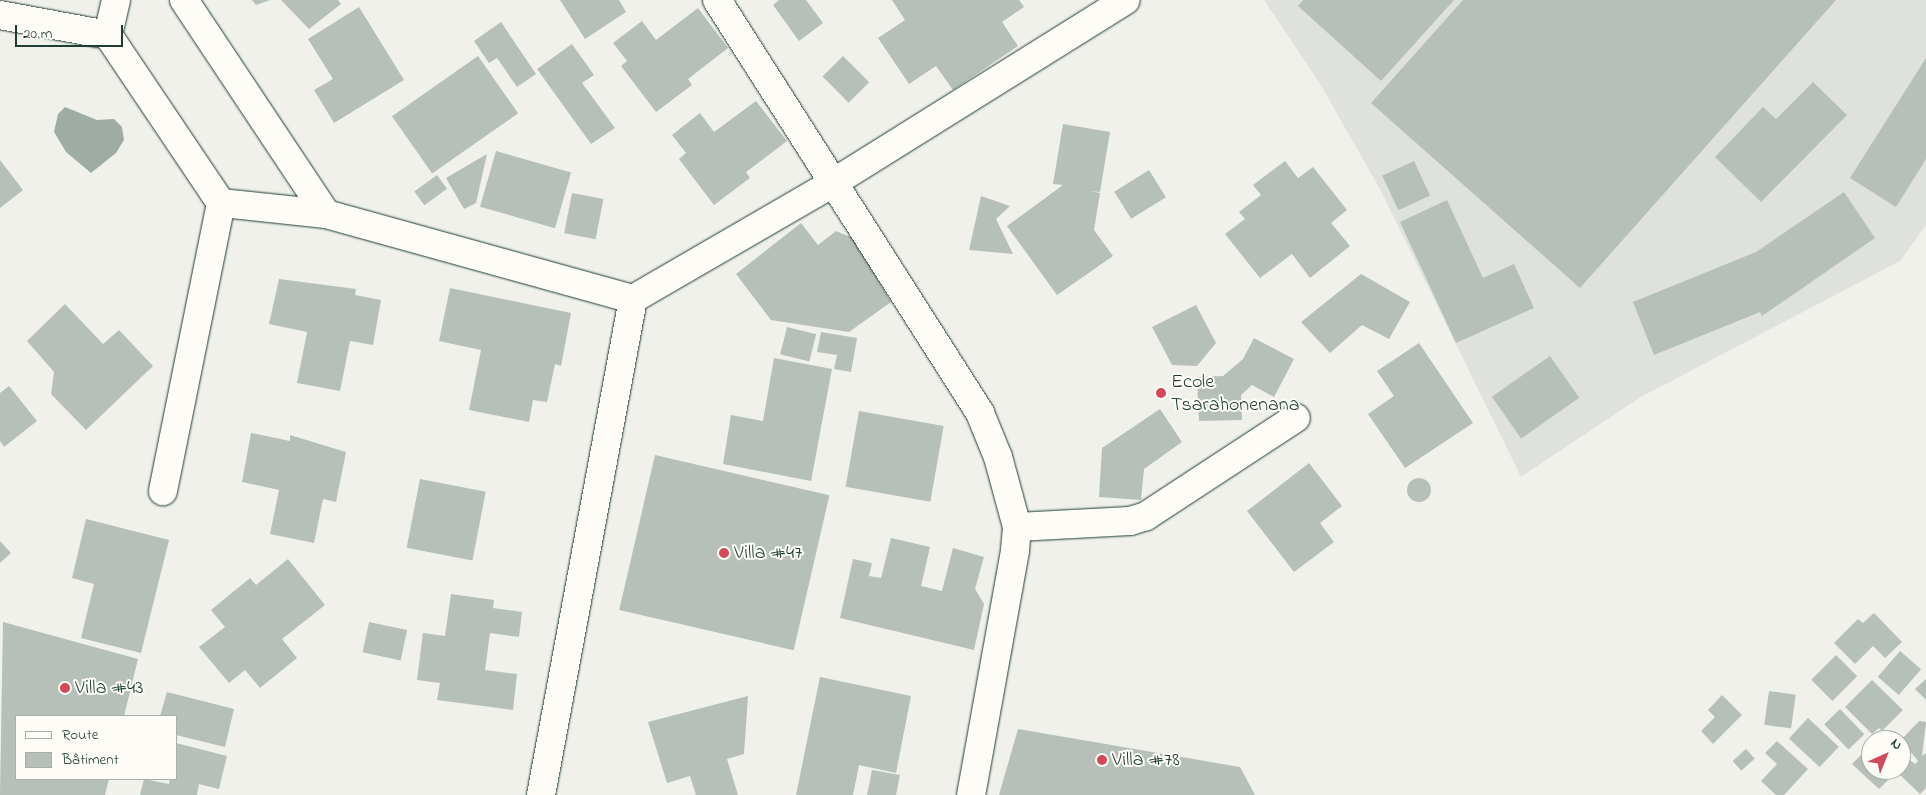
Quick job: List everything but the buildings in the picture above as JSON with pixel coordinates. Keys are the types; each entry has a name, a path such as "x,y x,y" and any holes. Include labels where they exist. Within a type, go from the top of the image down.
{"street":[{"path":"108,36 116,0"},
{"path":"184,0 326,214"},
{"path":"717,0 980,413 998,458 1016,527 971,795"},
{"path":"221,203 326,214 633,299 833,184 1126,0"},
{"path":"0,15 108,36 221,203 164,491"},
{"path":"540,795 633,299"},
{"path":"1016,527 1130,521 1146,516 1296,418"}],"shaded area":[{"path":"1264,0 1926,0 1926,225 1900,261 1641,397 1521,477 1381,191 1319,82"},
{"path":"65,107 97,120 114,119 122,127 124,140 116,153 91,173 66,152 54,132 58,114"}],"place":[{"name":"Ecole Tsarahonenana","path":"1161,393"},
{"name":"Villa #47","path":"724,553"},
{"name":"Villa #43","path":"65,688"},
{"name":"Villa #78","path":"1102,760"}]}
